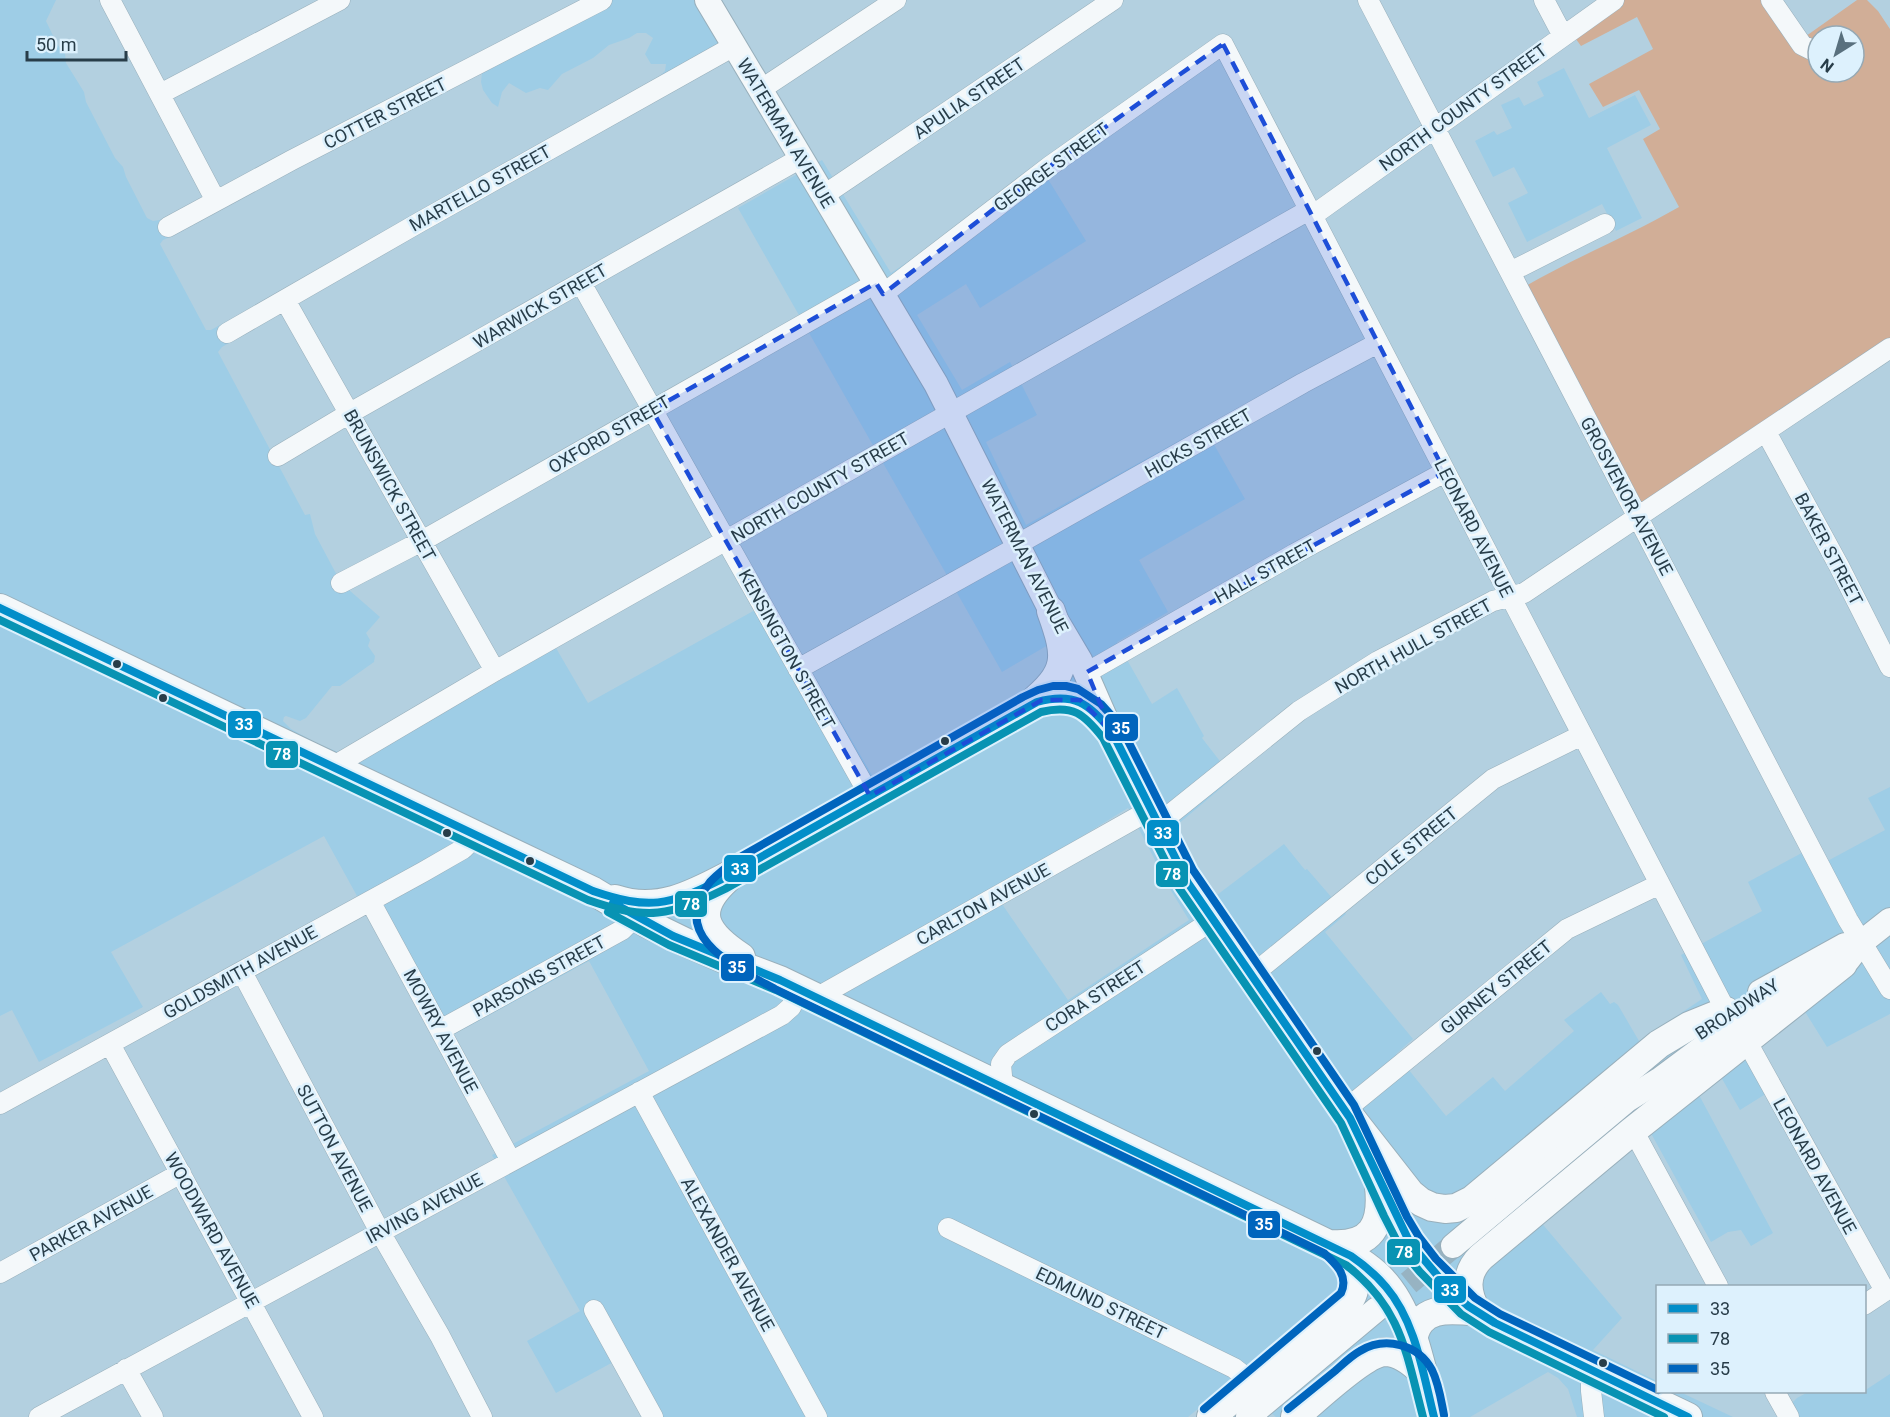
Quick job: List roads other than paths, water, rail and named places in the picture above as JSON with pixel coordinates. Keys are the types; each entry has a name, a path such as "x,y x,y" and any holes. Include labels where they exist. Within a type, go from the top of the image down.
{"highway":[{"path":"0,608 593,891 635,917 711,954 798,989 1330,1244 1360,1261 1388,1287 1402,1308 1434,1417"},
{"path":"1028,706 1054,680 1063,661 1062,642 1051,611"},
{"path":"593,891 631,903 657,904 690,894 741,868 1037,702 1053,698 1075,698 1095,710 1112,732"},
{"name":"WATERMAN AVENUE","path":"1112,732 1179,868 1345,1110"},
{"path":"741,868 717,889 708,901 705,914 708,927 723,945 798,989"},
{"path":"1477,1312 1467,1287 1470,1271 1476,1262 1631,1132 1843,964"},
{"path":"1345,1110 1415,1198 1432,1207 1456,1208 1477,1197 1659,1044 1699,1021 1726,1011"},
{"path":"1345,1110 1398,1222 1419,1255 1448,1288 1477,1312 1504,1328 1688,1417"},
{"path":"1330,1244 1357,1242 1367,1237 1375,1228 1380,1205 1377,1175"},
{"path":"1211,1417 1346,1305 1354,1295 1356,1283 1353,1271 1330,1244"},
{"path":"1413,1342 1420,1323 1435,1312 1446,1310 1477,1312"},
{"path":"1295,1417 1359,1364 1377,1354 1388,1352 1399,1355 1422,1372"}],"main road":[{"name":"WATERMAN AVENUE","path":"707,0 951,412 1051,611 1086,673 1112,732"},
{"name":"BROADWAY","path":"1627,1100 1659,1080 1718,1036 1843,964 1862,942 1890,920"},
{"name":"BROADWAY","path":"1453,1246 1627,1100 1662,1064 1726,1011 1834,950 1851,943 1862,942"},
{"path":"1248,1417 1377,1310"}],"street":[{"path":"110,0 216,201"},
{"path":"160,94 340,0"},
{"name":"COTTER STREET","path":"168,227 602,0"},
{"path":"760,90 896,0"},
{"name":"APULIA STREET","path":"824,195 1113,0"},
{"name":"GROSVENOR AVENUE","path":"1368,0 1843,911 1890,989"},
{"path":"1544,0 1563,36"},
{"name":"NORTH COUNTY STREET","path":"332,766 495,670 951,412 1310,213 1614,0"},
{"path":"1771,0 1802,45 1806,47"},
{"name":"LEONARD AVENUE","path":"1223,45 1726,1011"},
{"name":"GEORGE STREET","path":"880,289 1223,45"},
{"name":"MARTELLO STREET","path":"227,333 430,216 734,46"},
{"name":"WARWICK STREET","path":"278,456 801,158"},
{"path":"1510,272 1605,224"},
{"name":"KENSINGTON STREET","path":"581,283 870,796"},
{"name":"OXFORD STREET","path":"341,583 422,541 652,410 880,289"},
{"name":"BRUNSWICK STREET","path":"285,300 495,670"},
{"name":"HICKS STREET","path":"798,669 1378,343"},
{"name":"NORTH HULL STREET","path":"1154,817 1299,711 1377,661 1493,601 1524,593 1889,350"},
{"name":"BAKER STREET","path":"1766,432 1839,566 1890,667"},
{"name":"HALL STREET","path":"1086,673 1294,554 1445,472"},
{"name":"COLE STREET","path":"1252,975 1486,784 1582,735"},
{"name":"CARLTON AVENUE","path":"798,989 1154,817"},
{"name":"GOLDSMITH AVENUE","path":"0,1104 460,851 476,836"},
{"name":"GURNEY STREET","path":"1345,1110 1567,929 1660,884"},
{"name":"MOWRY AVENUE","path":"370,901 511,1161"},
{"name":"PARSONS STREET","path":"440,1030 617,932 635,917"},
{"name":"CORA STREET","path":"1003,1087 1001,1064 1008,1054 1213,920"},
{"name":"SUTTON AVENUE","path":"242,972 380,1232 440,1336 482,1417"},
{"name":"IRVING AVENUE","path":"39,1417 786,1012 798,989"},
{"name":"LEONARD AVENUE","path":"1746,1040 1885,1291 1866,1304"},
{"name":"WOODWARD AVENUE","path":"110,1044 313,1417"},
{"name":"ALEXANDER AVENUE","path":"639,1092 817,1417"},
{"path":"1631,1132 1640,1141 1717,1285"},
{"name":"PARKER AVENUE","path":"0,1273 181,1173"},
{"name":"EDMUND STREET","path":"948,1228 1234,1368 1252,1382"},
{"path":"594,1310 653,1417"},
{"path":"126,1370 153,1417"},
{"path":"1591,1371 1594,1417"}],"tunnel":[{"path":"1381,1306 1453,1246"}]}
